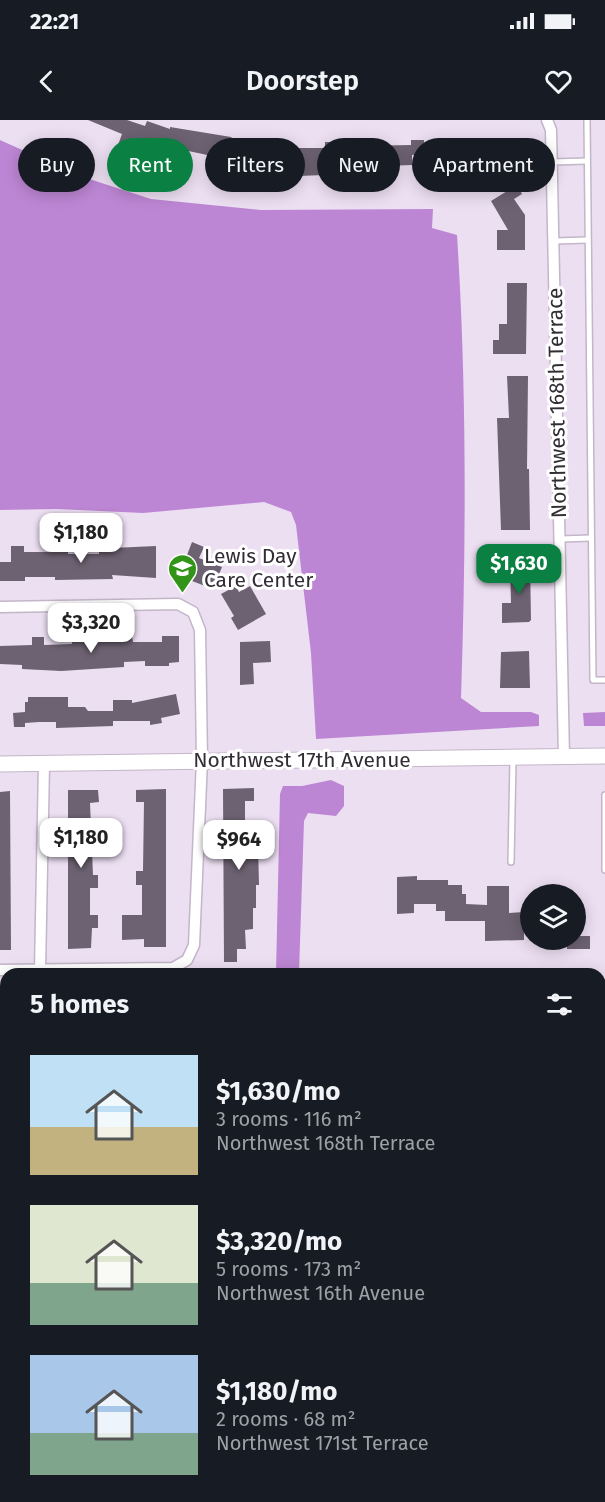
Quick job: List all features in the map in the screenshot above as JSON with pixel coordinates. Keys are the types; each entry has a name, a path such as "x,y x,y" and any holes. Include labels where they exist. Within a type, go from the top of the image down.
{"street":[{"name":"Northwest 168th Terrace","path":"547,120 552,130 552,138"},
{"name":"Northwest 168th Terrace","path":"553,192 564,758"},
{"path":"0,607 178,604 193,612 200,630 202,760 194,945 187,960 173,968"},
{"name":"Northwest 17th Avenue","path":"0,764 605,756"},
{"path":"40,968 44,764"}],"lane":[{"path":"587,120 593,680 605,680"},
{"path":"555,162 587,161"},
{"path":"554,241 588,240"},
{"path":"560,539 591,538"},
{"path":"511,862 513,758"},
{"path":"605,795 605,870"}],"shaded area":[{"path":"0,140 18,148 18,192 95,192 95,181 107,185 107,192 129,192 151,199 261,210 433,209 432,228 457,235 463,351 465,467 461,698 481,712 531,712 539,715 539,726 316,739 311,653 296,525 291,512 264,502 143,513 57,509 0,510"},
{"path":"605,712 605,726 584,726 583,713"},
{"path":"331,780 344,786 344,806 336,816 308,813 304,821 299,968 276,968 280,794 283,786 302,786"}],"building":[{"path":"88,120 127,120 145,126 147,121 170,129 170,127 232,138 205,138 205,155 193,152 193,138 121,138 122,134"},
{"path":"412,140 412,165 400,165 400,145 411,145"},
{"path":"305,148 317,148 317,175 305,176"},
{"path":"506,192 521,192 522,194 514,199 525,215 525,250 497,250 497,230 508,230 491,201"},
{"path":"507,283 527,283 526,354 493,354 493,340 499,340 499,324 507,324"},
{"path":"507,376 528,376 527,469 529,469 530,530 501,530 497,418 509,418"},
{"path":"192,542 204,547 199,558 222,567 213,589 179,576"},
{"path":"99,543 112,543 112,548 156,546 156,578 112,575 113,579 55,580 55,577 25,577 25,581 0,581 0,562 11,562 11,546 24,546 24,552 57,552 57,548 68,548 68,554 99,554"},
{"path":"530,562 531,620 502,623 502,603 511,603 510,563"},
{"path":"236,586 239,592 250,586 266,614 238,630 231,618 234,616 221,594"},
{"path":"132,636 133,642 162,642 162,636 179,636 179,662 169,663 169,666 145,666 145,661 124,662 124,667 61,671 22,669 22,665 0,664 0,646 32,645 32,637 44,637 44,645 72,644 72,638"},
{"path":"270,641 271,662 253,663 254,684 240,685 240,642"},
{"path":"529,651 530,688 500,688 501,652"},
{"path":"176,694 180,714 161,718 162,723 150,725 150,721 113,721 113,726 56,728 56,722 39,722 25,723 25,727 14,727 13,713 25,712 25,702 28,702 28,697 68,697 68,707 85,707 88,711 113,711 113,700 132,700 132,703"},
{"path":"254,788 254,801 245,801 245,831 261,830 262,844 258,844 259,885 256,885 253,929 245,930 246,949 237,949 237,962 224,962 223,789"},
{"path":"166,789 166,947 144,947 144,939 122,940 122,915 142,915 142,885 136,885 136,871 143,871 144,802 136,802 136,790"},
{"path":"68,790 98,790 99,802 90,803 93,875 98,875 98,888 90,888 90,915 98,915 98,928 92,928 91,948 68,949"},
{"path":"10,791 11,950 0,950 0,792"},
{"path":"417,876 417,880 448,880 448,885 462,885 462,894 466,894 466,904 487,905 487,886 509,886 509,913 520,912 520,940 485,941 485,921 445,921 445,911 436,911 436,904 414,904 414,913 397,914 397,877"},
{"path":"586,936 590,936 590,949 586,949"}],"place":[{"name":"Lewis Day Care Center","path":"183,594"}]}
